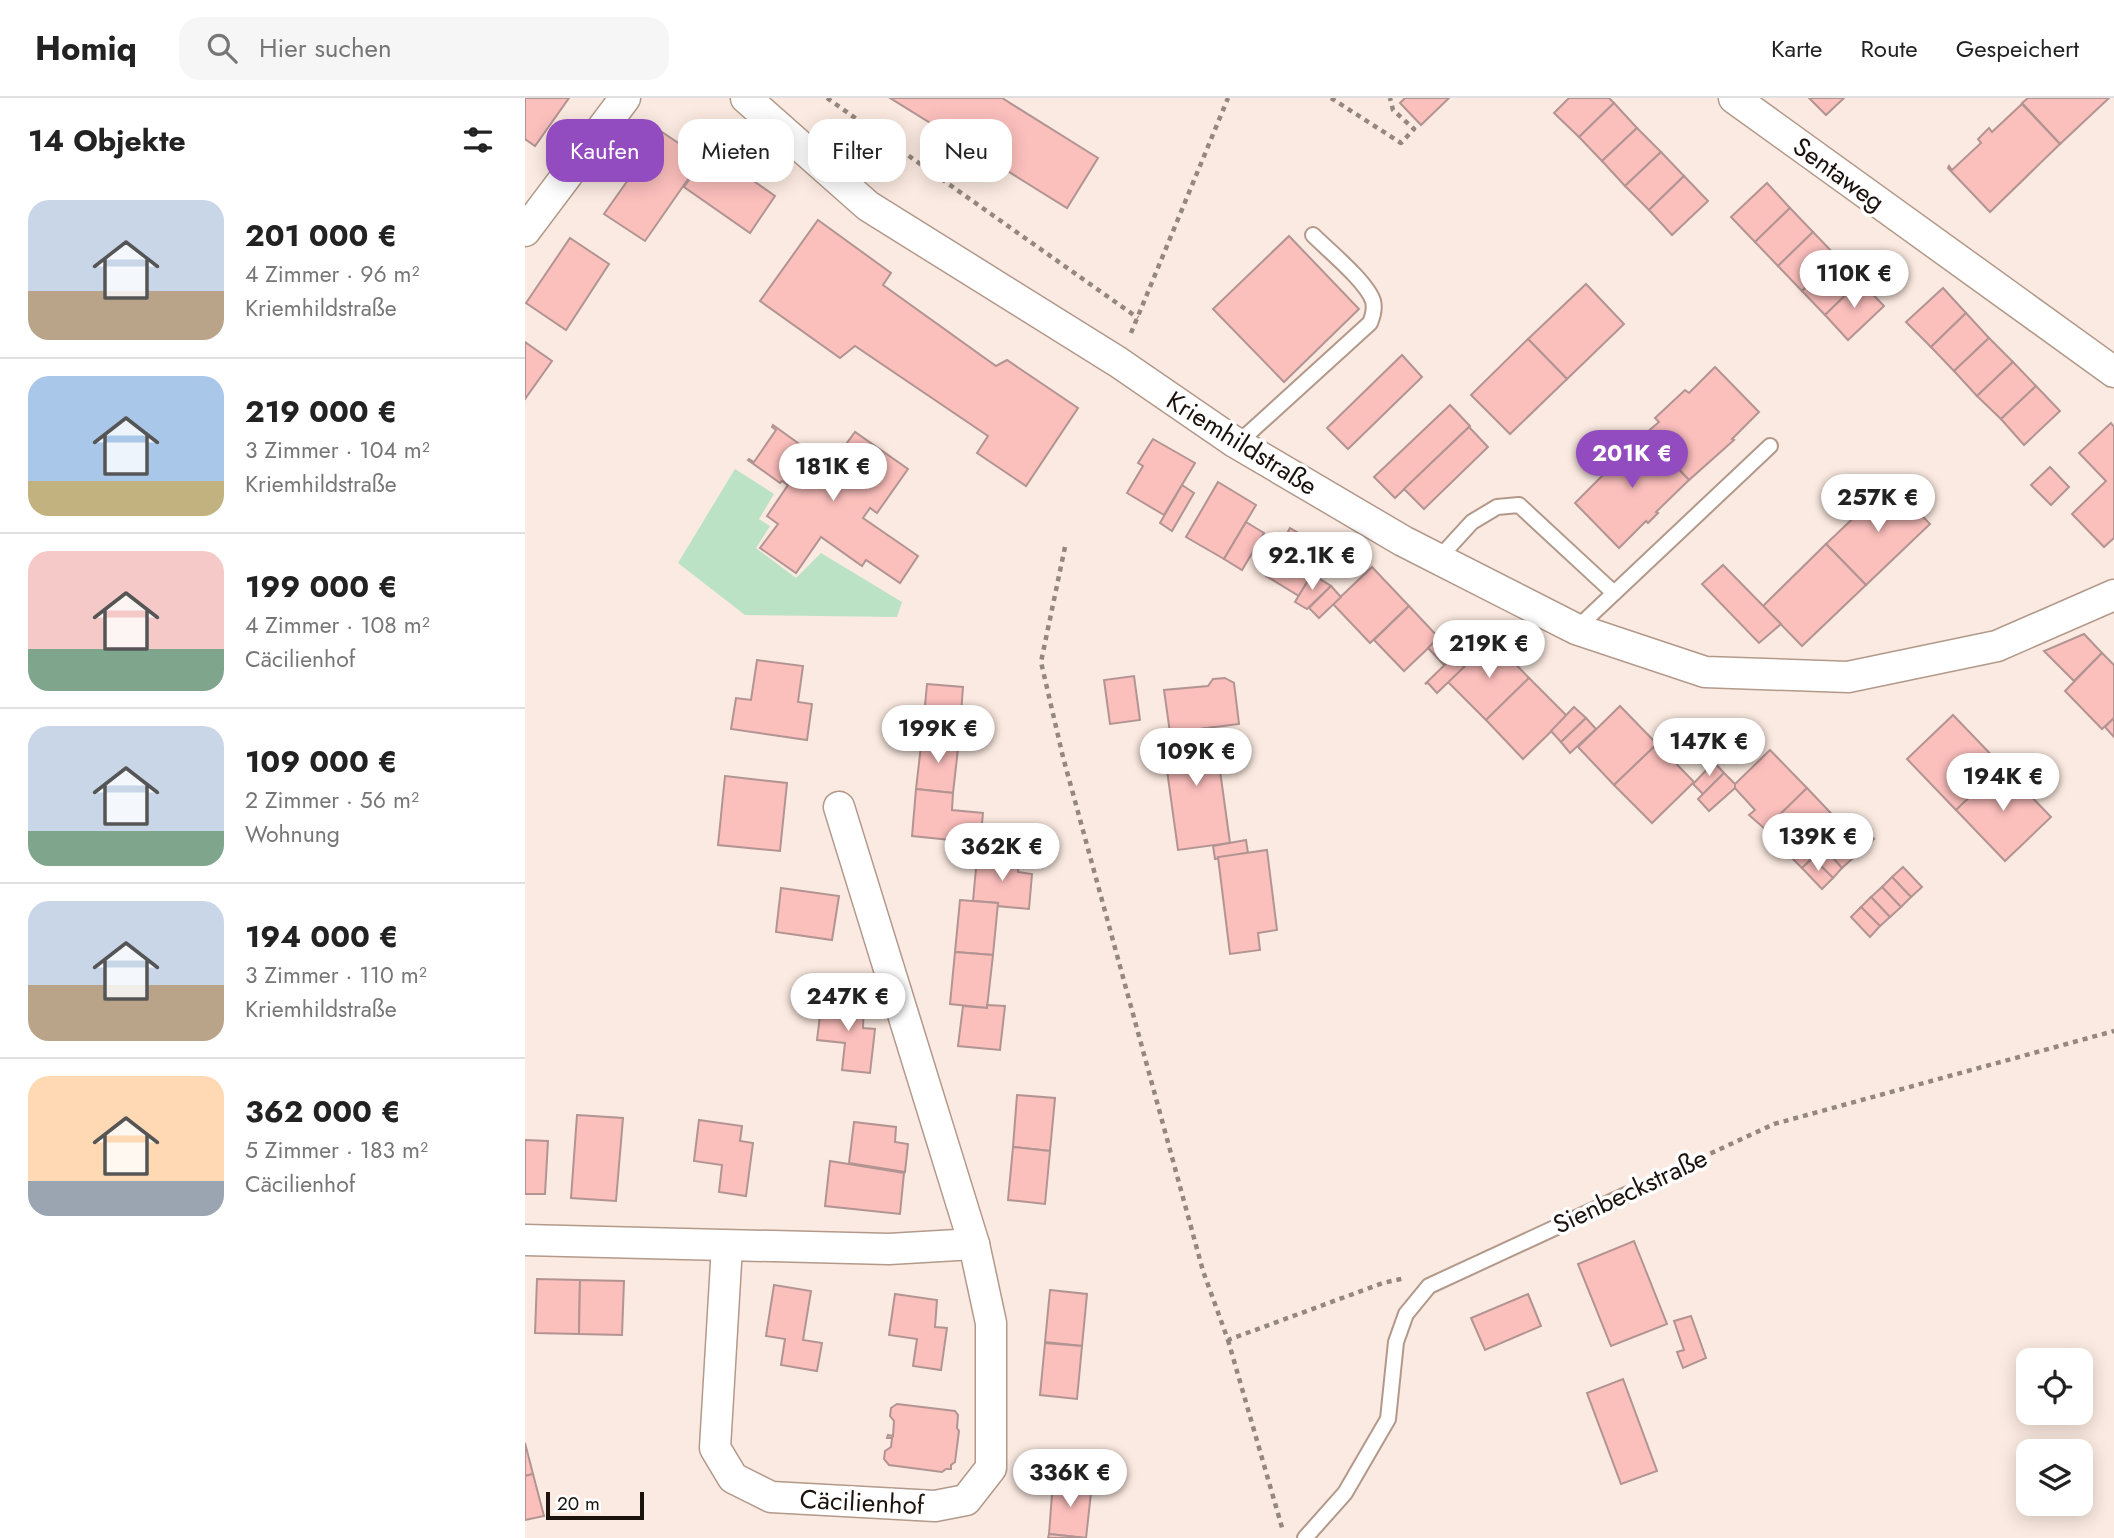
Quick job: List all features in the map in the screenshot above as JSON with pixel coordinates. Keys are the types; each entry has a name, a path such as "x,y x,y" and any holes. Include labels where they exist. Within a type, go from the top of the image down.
{"street":[{"path":"525,231 625,98"},
{"name":"Kriemhildstraße","path":"746,98 868,205 1118,362 1237,444 1403,541 1576,629 1705,672 1848,677 1997,646 2114,595"},
{"name":"Sentaweg","path":"1734,98 2114,372"},
{"name":"Cäcilienhof","path":"727,1246 715,1448 733,1478 771,1497 935,1506 966,1500 991,1468 991,1323 974,1244 839,807"},
{"path":"525,1240 889,1249 974,1244"}],"lane":[{"path":"1237,444 1370,323 1374,314 1374,303 1367,289 1313,235"},
{"path":"1576,629 1770,446"},
{"path":"1438,559 1472,522 1497,507 1519,505 1614,593"},
{"name":"Sienbeckstraße","path":"1305,1538 1345,1493 1388,1419 1396,1342 1406,1314 1429,1286 1628,1194"}],"path":[{"path":"827,98 1137,318"},
{"path":"1118,362 1228,98"},
{"path":"1331,98 1401,143 1414,129 1393,110 1390,98"},
{"path":"1065,547 1041,662 1063,757 1203,1271 1228,1340 1285,1538"},
{"name":"Sienbeckstraße","path":"1628,1194 1655,1178 1774,1124 2114,1031"},
{"path":"1228,1340 1383,1283 1403,1278 1429,1286"}],"green space":[{"path":"735,469 774,494 759,519 770,526 756,548 796,578 821,553 902,602 897,617 745,615 678,563"}],"building":[{"path":"525,98 569,98 554,119 546,119 546,130 535,146 525,139"},
{"path":"890,98 1002,98 1098,158 1067,208 1012,174 1012,119 924,119"},
{"path":"1405,98 1449,98 1421,125 1400,103"},
{"path":"1569,98 1609,98 1614,103 1579,137 1554,113"},
{"path":"1809,98 1844,98 1826,115"},
{"path":"2028,98 2109,98 2060,144 2022,103"},
{"path":"1614,103 1637,128 1602,161 1579,137"},
{"path":"2022,104 2060,144 1990,212 1948,168 1949,166 1952,170 1981,143 1978,139 1989,128 1992,132"},
{"path":"1637,128 1661,152 1625,186 1602,161"},
{"path":"664,133 678,143 678,182 686,182 645,241 604,214 627,182 664,182"},
{"path":"1661,152 1684,176 1649,210 1625,186"},
{"path":"1684,176 1708,201 1672,235 1649,210"},
{"path":"688,182 755,182 775,196 750,233 684,187"},
{"path":"1767,183 1790,208 1755,242 1731,217"},
{"path":"1790,208 1813,232 1778,266 1755,242"},
{"path":"818,220 891,273 883,285 996,366 1007,360 1078,408 1026,486 977,453 988,436 855,346 840,358 760,301"},
{"path":"1813,232 1837,257 1802,291 1778,266"},
{"path":"1289,236 1359,309 1284,382 1213,309"},
{"path":"570,238 609,264 566,330 526,303"},
{"path":"1837,257 1860,281 1825,315 1802,291"},
{"path":"1860,281 1884,306 1848,340 1825,315"},
{"path":"1586,284 1624,324 1567,379 1528,339"},
{"path":"1943,288 1966,313 1931,347 1906,322"},
{"path":"1966,313 1989,338 1954,371 1931,347"},
{"path":"1989,338 2013,362 1977,396 1954,371"},
{"path":"1528,339 1567,379 1510,434 1471,395"},
{"path":"525,342 552,361 525,399"},
{"path":"1402,355 1422,377 1348,449 1327,428"},
{"path":"2013,362 2036,386 2001,419 1977,396"},
{"path":"1715,367 1759,412 1732,439 1734,440 1689,480 1645,434 1659,422 1655,418 1685,390 1689,393"},
{"path":"2036,386 2060,411 2024,445 2001,419"},
{"path":"1450,405 1470,426 1395,498 1374,477"},
{"path":"2111,423 2114,427 2114,538 2104,547 2072,514 2106,481 2079,453"},
{"path":"773,425 830,466 855,432 908,469 877,513 870,508 863,518 918,556 900,583 866,560 862,566 821,537 796,573 760,548 778,524 767,516 788,485 782,481 780,483 748,460 754,462 776,430"},
{"path":"1469,427 1488,447 1424,509 1404,489"},
{"path":"1645,434 1689,480 1648,523 1646,521 1619,548 1575,503 1602,476 1599,473 1628,444 1632,448"},
{"path":"1153,439 1195,463 1164,515 1127,493 1143,466 1138,463"},
{"path":"2050,467 2069,487 2051,505 2031,485"},
{"path":"1218,482 1256,505 1224,559 1186,537"},
{"path":"1890,483 1930,524 1866,585 1826,544"},
{"path":"1182,485 1194,493 1172,531 1160,523"},
{"path":"1246,522 1264,533 1242,570 1224,559"},
{"path":"1290,528 1326,549 1299,596 1266,576 1277,558 1272,548 1276,541 1284,539"},
{"path":"1826,544 1866,585 1802,646 1763,606"},
{"path":"1723,565 1781,624 1759,643 1702,584"},
{"path":"1372,567 1409,606 1370,643 1333,604"},
{"path":"1312,574 1331,586 1307,609 1295,602"},
{"path":"1331,586 1341,597 1319,618 1309,608"},
{"path":"1409,606 1439,638 1404,671 1374,640"},
{"path":"1451,624 1469,642 1444,665 1428,648"},
{"path":"2084,634 2102,653 2074,681 2044,651"},
{"path":"1492,640 1529,678 1486,720 1448,682"},
{"path":"1457,653 1455,657 1464,667 1437,693 1428,683 1425,684"},
{"path":"2102,653 2114,665 2114,718 2102,729 2065,691"},
{"path":"757,660 803,666 798,702 812,704 807,740 731,729 736,698 751,700"},
{"path":"1134,676 1140,720 1110,724 1104,680"},
{"path":"1225,678 1234,683 1239,724 1170,733 1164,690 1208,686 1213,679"},
{"path":"1529,678 1567,716 1523,759 1486,720"},
{"path":"927,684 963,687 959,740 922,737"},
{"path":"1620,706 1657,744 1614,785 1578,747"},
{"path":"1574,707 1586,718 1561,742 1551,731"},
{"path":"1953,715 2002,766 1956,810 1907,759"},
{"path":"1586,718 1596,729 1570,753 1561,742"},
{"path":"2114,718 2114,737 2105,727"},
{"path":"1214,727 1230,843 1178,850 1162,734"},
{"path":"922,737 959,740 953,793 916,789"},
{"path":"1657,744 1694,782 1652,823 1614,785"},
{"path":"1770,750 1807,788 1765,829 1749,815 1755,810 1733,786"},
{"path":"1714,762 1724,773 1703,794 1693,784"},
{"path":"2002,766 2051,817 2005,861 1956,810"},
{"path":"1724,773 1735,784 1735,788 1709,811 1698,799"},
{"path":"725,776 787,783 780,851 718,845"},
{"path":"1807,788 1844,827 1802,868 1786,852 1791,848 1770,826 1765,829"},
{"path":"916,789 953,793 952,810 983,813 980,843 912,836"},
{"path":"1854,816 1874,839 1864,848 1844,827"},
{"path":"1845,828 1864,848 1853,858 1835,838"},
{"path":"1833,837 1853,858 1842,868 1823,847"},
{"path":"1246,840 1248,853 1215,859 1213,846"},
{"path":"1823,847 1842,868 1833,878 1813,858"},
{"path":"1267,850 1277,930 1258,933 1260,950 1230,954 1218,857"},
{"path":"977,857 1019,861 1018,872 1032,874 1029,909 973,901"},
{"path":"1813,858 1833,878 1822,889 1802,868"},
{"path":"1903,867 1922,887 1911,897 1892,877"},
{"path":"1892,877 1911,897 1901,907 1882,887"},
{"path":"1882,887 1901,907 1890,917 1871,897"},
{"path":"781,888 839,896 832,940 776,932"},
{"path":"1871,897 1890,917 1880,926 1861,907"},
{"path":"960,900 998,903 993,955 955,952"},
{"path":"1861,907 1880,926 1870,937 1851,917"},
{"path":"955,952 993,955 987,1008 950,1004"},
{"path":"822,999 864,1003 863,1028 875,1029 870,1073 842,1070 845,1043 817,1040"},
{"path":"987,1005 1005,1006 1000,1050 958,1046 963,1006 987,1008"},
{"path":"1017,1095 1055,1098 1050,1151 1013,1147"},
{"path":"577,1115 623,1118 616,1201 571,1198"},
{"path":"699,1120 742,1126 740,1141 753,1143 746,1196 719,1192 722,1165 694,1161"},
{"path":"854,1122 896,1127 895,1142 908,1144 905,1172 849,1163"},
{"path":"525,1140 548,1141 545,1194 525,1194"},
{"path":"1013,1147 1050,1151 1045,1204 1008,1200"},
{"path":"830,1161 904,1173 900,1214 825,1206"},
{"path":"1634,1241 1667,1324 1611,1346 1578,1264"},
{"path":"537,1279 580,1280 579,1334 535,1333"},
{"path":"580,1280 624,1281 622,1335 579,1334"},
{"path":"774,1285 811,1291 803,1340 822,1343 817,1371 781,1365 785,1339 766,1336"},
{"path":"1050,1290 1087,1294 1082,1346 1045,1342"},
{"path":"895,1294 937,1300 935,1327 947,1328 941,1370 913,1366 917,1339 889,1335"},
{"path":"1528,1294 1541,1326 1485,1350 1471,1318"},
{"path":"1691,1316 1706,1358 1683,1368 1677,1352 1684,1350 1674,1321"},
{"path":"1045,1343 1082,1346 1077,1399 1040,1395"},
{"path":"1623,1379 1657,1471 1621,1484 1587,1393"},
{"path":"897,1404 955,1411 958,1415 959,1431 955,1462 951,1469 942,1472 889,1465 884,1459 885,1451 891,1447 892,1438 887,1438 888,1435 893,1436 891,1408"},
{"path":"525,1443 533,1474 525,1476"},
{"path":"533,1474 544,1516 525,1520 525,1476"},
{"path":"1053,1481 1092,1484 1086,1538 1049,1534"},
{"path":"1049,1534 1086,1538 1048,1538"}]}
